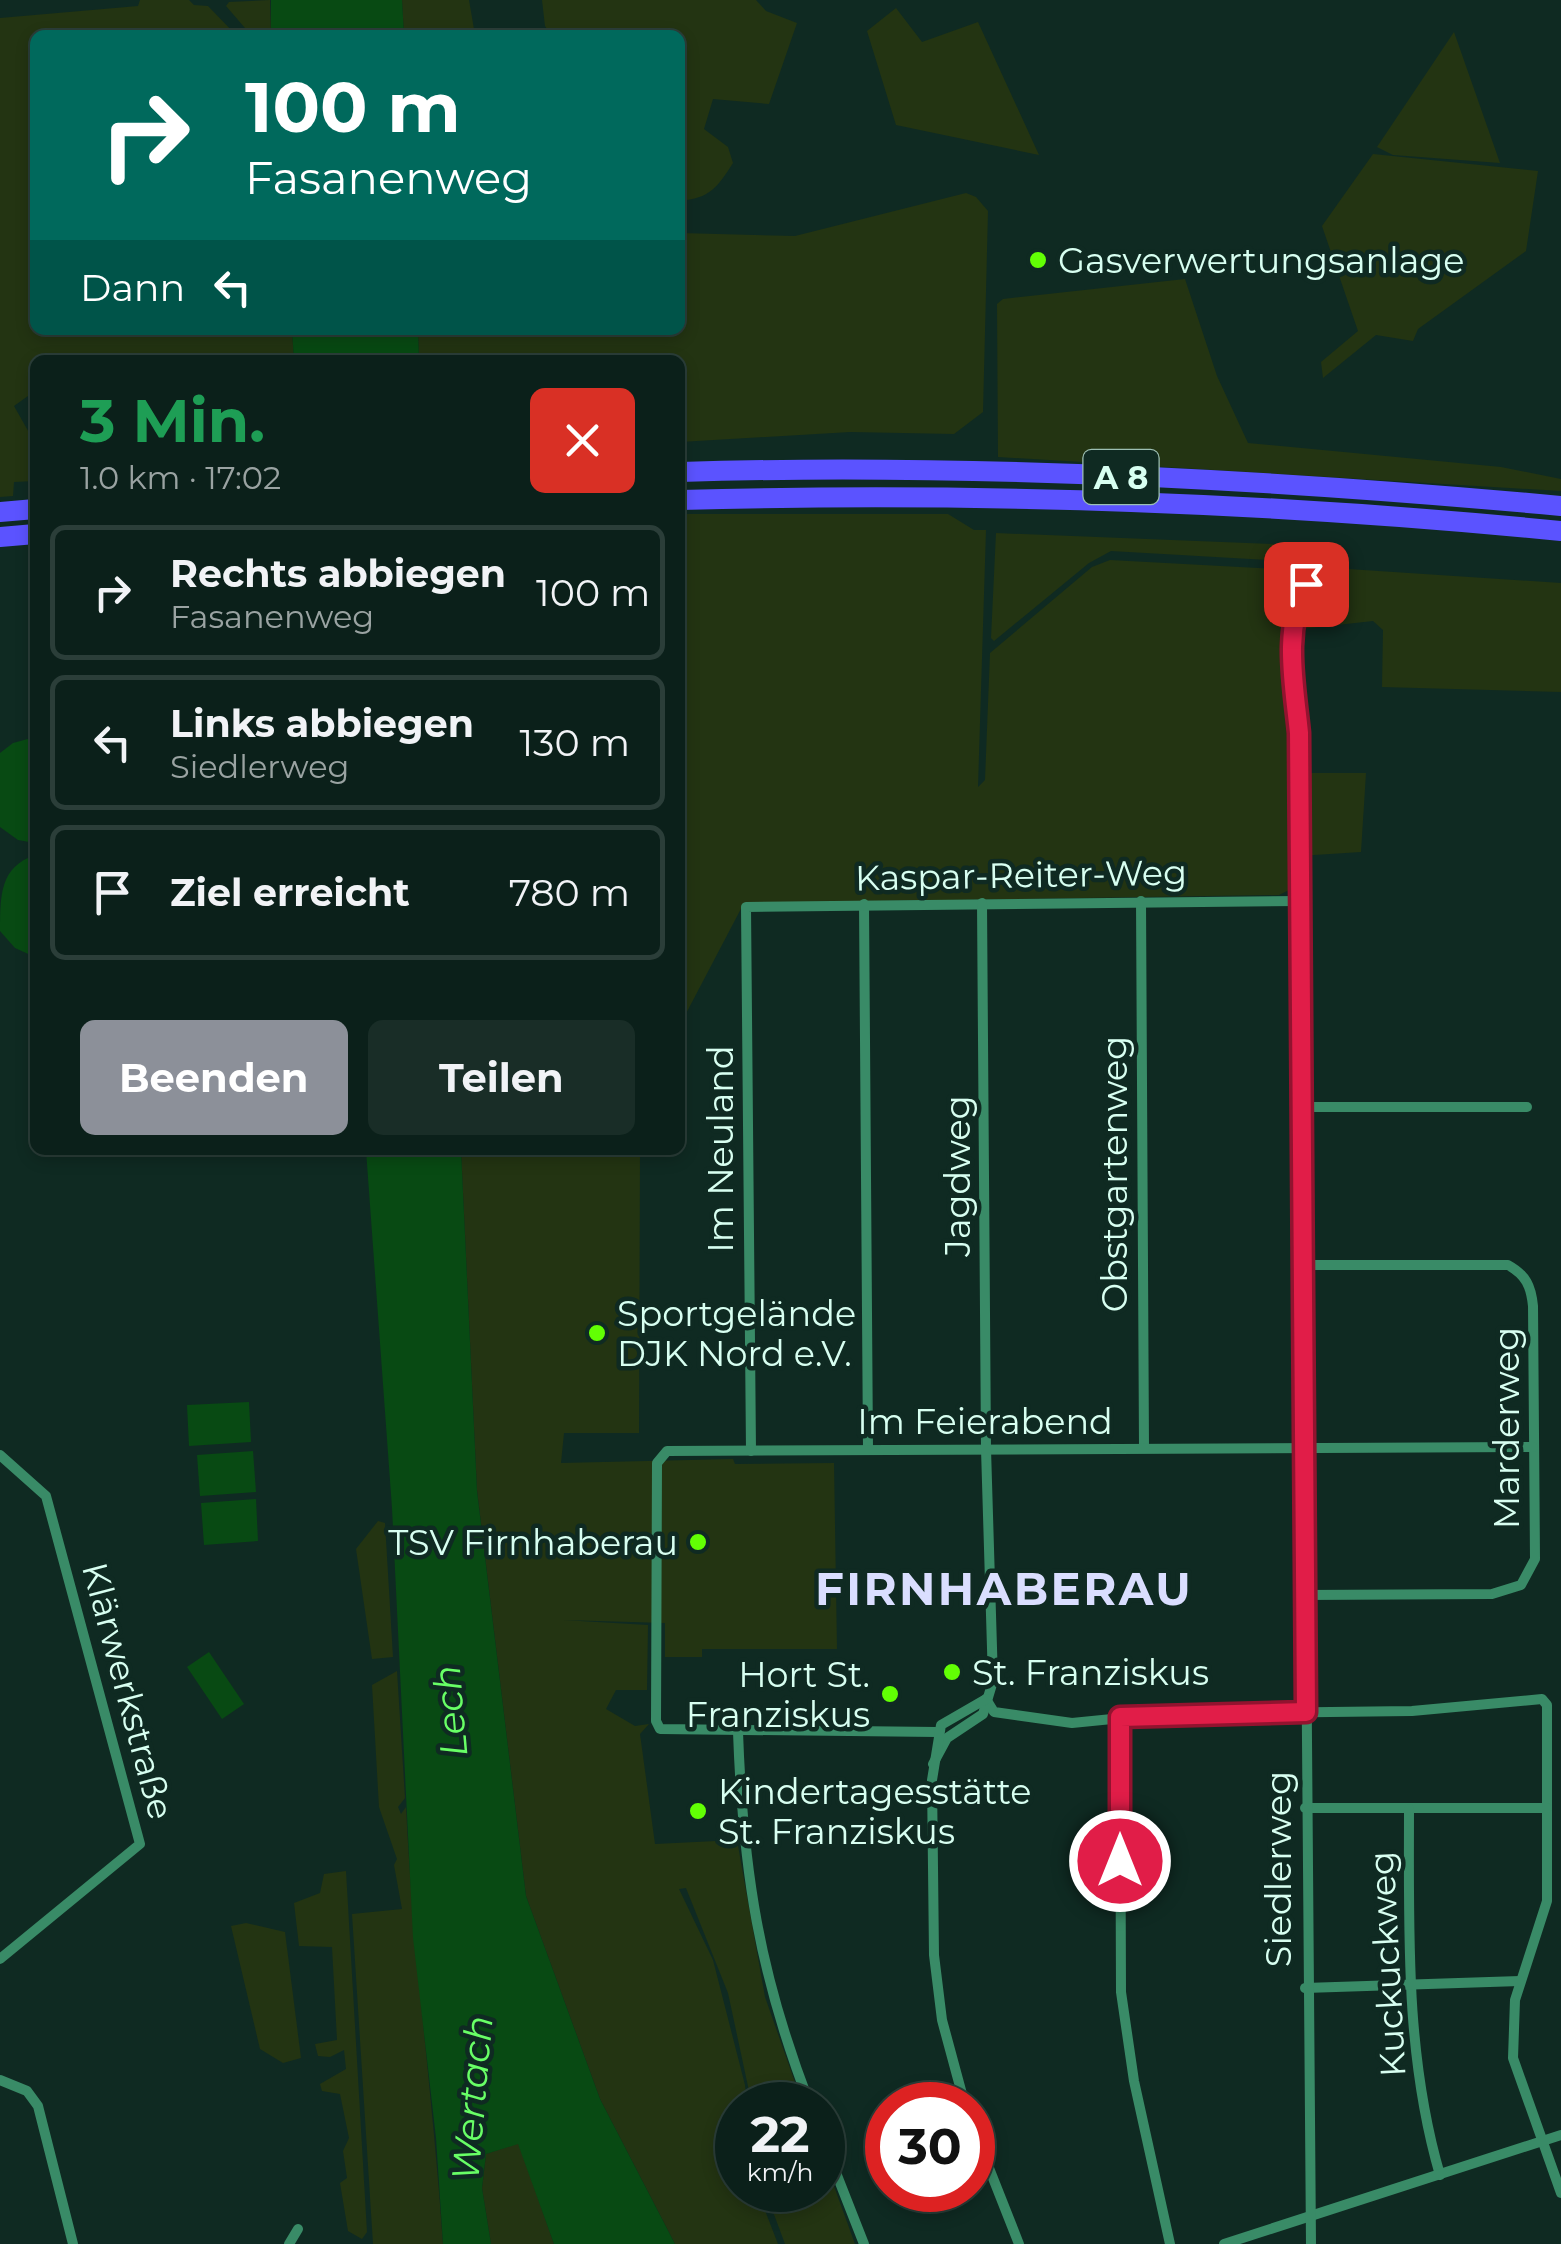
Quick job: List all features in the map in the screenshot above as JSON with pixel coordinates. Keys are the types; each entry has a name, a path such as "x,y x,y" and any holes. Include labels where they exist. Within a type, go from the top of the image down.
{"highway":[{"name":"A 8","path":"685,472 874,472 1188,480 1561,506"},
{"name":"A 8","path":"685,500 1049,500 1355,514 1561,531"},
{"path":"0,512 30,509"},
{"path":"0,537 30,534"}],"street":[{"name":"Siedlerweg","path":"1311,2244 1305,1988 1299,733 1291,644 1298,602 1318,567"},
{"name":"Obstgartenweg","path":"1140,901 1144,1447"},
{"name":"Kaspar-Reiter-Weg","path":"746,906 1298,901"},
{"name":"Jagdweg","path":"982,903 986,1449 994,1681 986,1699"},
{"path":"864,904 868,1449"},
{"name":"Im Neuland","path":"746,906 750,1451"},
{"path":"1299,1106 1527,1107"},
{"name":"Marderweg","path":"1301,1265 1502,1264 1522,1273 1533,1302 1535,1559 1521,1584 1492,1594 1303,1595"},
{"name":"Im Feierabend","path":"738,1732 670,1732 660,1730 656,1720 657,1463 667,1451 1533,1447"},
{"name":"Klärwerkstraße","path":"0,1455 46,1496 140,1844 0,1959"},
{"path":"986,1699 994,1712 1018,1719 1072,1723 1120,1717 1421,1710 1542,1699 1547,1706 1546,1906 1520,1981 1513,2058 1561,2193"},
{"path":"958,2082 936,1978 934,1764 937,1732 960,1710 986,1699"},
{"path":"934,1764 947,1738 983,1714 986,1699"},
{"path":"1120,1717 1122,1992 1134,2080 1170,2244"},
{"path":"802,2082 772,2000 757,1929 742,1843 738,1732 937,1732"},
{"path":"1305,1808 1546,1808"},
{"name":"Kuckuckweg","path":"1409,1809 1409,1986 1416,2071 1440,2175"},
{"path":"1305,1988 1520,1981"},
{"path":"0,2080 27,2091 38,2106 73,2244"},
{"path":"1224,2244 1561,2135"},
{"path":"995,2183 1019,2244"},
{"path":"845,2195 864,2244"},
{"path":"289,2244 298,2229"}],"shaded area":[{"path":"140,0 189,0 194,5 208,6 231,30 30,30 30,335 292,335 294,355 30,355 30,395 14,406 30,434 30,481 14,482 13,496 0,497 0,18 138,6"},
{"path":"270,0 271,30 247,30 226,6 229,2"},
{"path":"402,0 469,0 474,30 404,30"},
{"path":"542,0 756,0 766,11 797,23 769,104 713,99 704,129 728,147 733,163 712,190 685,200 685,30 548,30"},
{"path":"896,8 922,42 978,22 1039,155 896,125 867,31"},
{"path":"1454,32 1500,163 1393,155 1377,147"},
{"path":"1373,154 1538,171 1526,251 1418,329 1413,341 1376,335 1323,378 1321,362 1358,331 1322,226"},
{"path":"966,193 976,197 988,211 983,412 954,434 850,432 685,442 685,355 419,355 418,335 685,335 685,233 795,236"},
{"path":"1185,279 1217,376 1248,443 1501,467 1561,479 1561,491 998,457 997,304 1003,299"},
{"path":"685,514 948,514 974,530 986,530 978,787 985,780 990,653 1092,567 1110,560 1297,570 1303,577 1288,616 1286,644 1294,812 1291,889 1279,895 744,903 685,1015"},
{"path":"996,533 1320,546 1318,563 1111,551 1089,563 994,641 991,638"},
{"path":"1318,567 1561,583 1561,692 1382,687 1383,630 1373,621 1292,630"},
{"path":"1302,773 1366,773 1361,852 1299,856"},
{"path":"461,1155 640,1155 639,1433 564,1433 561,1463 733,1459 735,1464 834,1463 837,1649 702,1649 702,1657 665,1657 665,1623 563,1620 648,1625 647,1690 616,1690 606,1709 635,1726 649,1724 640,1734 655,1844 737,1840 765,1997 795,2082 747,2082 728,1993 686,1888 679,1889 713,1960 744,2082 715,2082 715,2212 766,2212 778,2244 675,2244 600,2099 526,1896 477,1490"},
{"path":"378,1521 385,1523 393,1657 372,1659 356,1549"},
{"path":"397,1671 405,1798 398,1807 401,1814 406,1807 443,2244 373,2244 352,1914 402,1909 394,1865 397,1859 379,1807 372,1685"},
{"path":"346,1871 367,2232 362,2239 348,2231 340,2183 347,2178 343,2151 349,2138 340,2094 322,2091 320,2084 346,2069 344,2050 330,2057 318,2056 315,2044 337,2040 332,1947 299,1946 294,1903 320,1893 324,1874"},
{"path":"246,1923 285,1932 301,2058 283,2063 260,2049 231,1926"},
{"path":"519,2143 554,2244 491,2244 482,2188 486,2154"},
{"path":"773,2212 843,2212 855,2244 785,2244"}],"water":[{"path":"271,0 402,0 404,30 271,30"},
{"path":"292,335 418,335 419,355 294,355"},
{"path":"30,738 30,842 18,840 0,827 0,753 13,743"},
{"path":"30,857 30,955 15,948 0,931 4,884 23,860"},
{"path":"366,1155 461,1155 477,1491 526,1896 600,2099 675,2244 554,2244 518,2144 486,2154 482,2188 491,2244 443,2244 436,2138 413,1938 392,1508"},
{"path":"249,1402 251,1442 189,1446 187,1405"},
{"path":"253,1451 256,1492 200,1496 197,1455"},
{"path":"256,1499 258,1541 204,1545 201,1503"},
{"path":"209,1652 244,1704 222,1719 187,1667"}],"place":[{"name":"Gasverwertungsanlage","path":"1038,260"},
{"name":"Sportgelände DJK Nord e.V.","path":"597,1333"},
{"name":"TSV Firnhaberau","path":"698,1542"},
{"name":"St. Franziskus","path":"952,1672"},
{"name":"Hort St. Franziskus","path":"890,1694"},
{"name":"Kindertagesstätte St. Franziskus","path":"698,1811"}],"district":[{"name":"FIRNHABERAU","path":"1004,1588"}],"route":[{"path":"1120,1861 1120,1717 1306,1712 1298,1036 1299,733 1291,644 1298,602 1306,584"}],"water label":[{"name":"Lech","path":"450,1711"},
{"name":"Wertach","path":"472,2098"}]}
